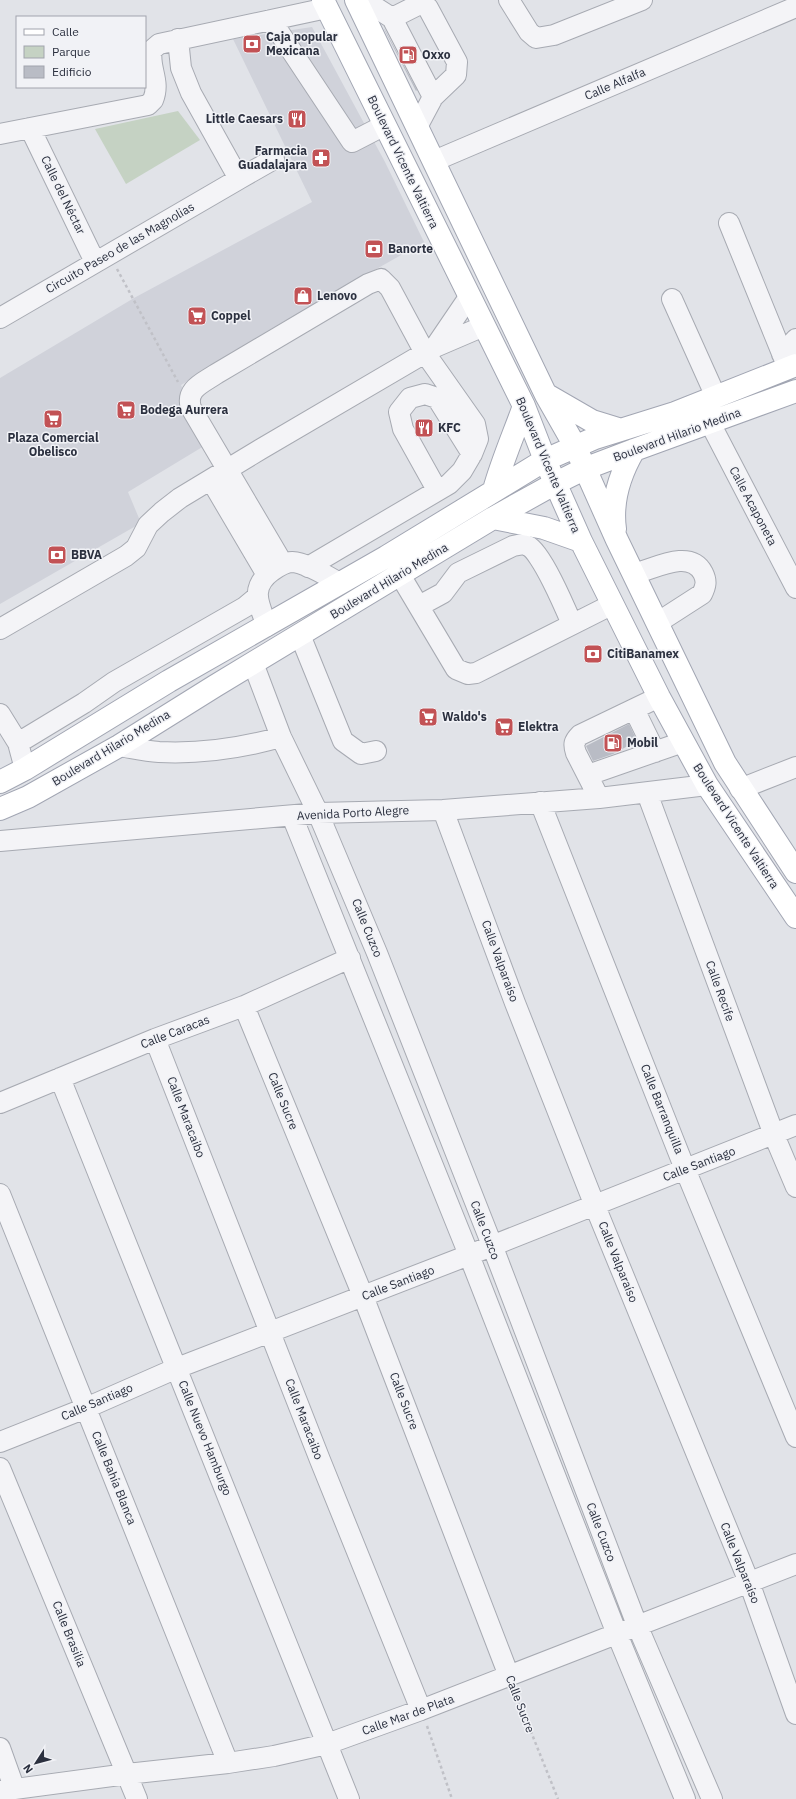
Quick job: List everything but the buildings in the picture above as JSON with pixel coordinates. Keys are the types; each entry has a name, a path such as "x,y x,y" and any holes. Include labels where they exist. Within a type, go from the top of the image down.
{"main road":[{"name":"Boulevard Vicente Valtierra","path":"356,0 546,395 575,446 617,540 725,763 740,789 796,872"},
{"name":"Boulevard Vicente Valtierra","path":"325,4 524,406 545,460 611,605 707,785 796,918"},
{"name":"Boulevard Hilario Medina","path":"0,782 25,769 169,681 267,626 453,517 494,490 545,460 618,429 675,413 716,397 789,362"},
{"name":"Boulevard Hilario Medina","path":"0,809 28,797 119,746 493,518 556,483 584,469 796,391"},
{"path":"546,395 592,421 618,429"},
{"path":"494,490 501,465 524,406"},
{"path":"617,540 614,519 616,491 625,466 634,450"},
{"path":"493,518 544,528 581,541"}],"street":[{"path":"364,0 392,18 433,97"},
{"path":"509,0 529,32 536,38 543,38 642,0"},
{"path":"392,18 422,3 428,8 457,62 456,75 433,97 417,127"},
{"path":"0,134 148,105 153,100 157,84 151,55 152,50 159,44 271,20 325,4"},
{"name":"Calle Alfalfa","path":"434,161 796,7"},
{"path":"271,20 352,142 385,125"},
{"path":"178,39 181,68 191,93 239,178"},
{"name":"Calle del Néctar","path":"30,128 102,258"},
{"name":"Circuito Paseo de las Magnolias","path":"0,316 274,159"},
{"path":"729,223 789,362"},
{"path":"267,575 219,475 188,401 190,394 195,388 216,374 368,284 381,279 392,292 430,350 475,424 478,439 472,454 462,471 449,484 387,522 308,567"},
{"path":"430,350 469,297"},
{"path":"672,299 716,397"},
{"path":"0,628 126,556 136,548 148,525 180,498 430,350 484,326"},
{"path":"789,362 796,339"},
{"path":"437,490 403,429 400,412 410,398 425,394 437,398 472,454"},
{"name":"Calle Acaponeta","path":"710,423 796,588"},
{"path":"219,475 283,564"},
{"path":"419,606 443,593 458,573 513,546 522,544 528,546 537,555 561,598 572,624"},
{"path":"634,574 686,560 694,562 706,578 706,587 702,594 657,623"},
{"path":"267,626 257,597 260,583 267,575 283,564 292,562 308,567 340,583"},
{"path":"400,575 456,669 468,674 476,673 611,605"},
{"path":"18,743 84,704 114,682 245,607 257,597"},
{"path":"300,635 343,741 361,754 376,751"},
{"name":"Calle Cuzco","path":"253,663 281,737 318,812 377,953 492,1245 637,1625 712,1799"},
{"path":"599,798 575,749 575,740 580,735 659,697"},
{"path":"634,709 655,752"},
{"path":"0,714 18,743 25,769"},
{"path":"119,746 158,752 231,749 281,737"},
{"path":"588,775 683,742"},
{"path":"740,789 796,767"},
{"name":"Avenida Porto Alegre","path":"0,841 292,816 318,812 443,810 599,798 707,785"},
{"name":"Calle Recife","path":"647,793 774,1135 796,1187"},
{"name":"Calle Barranquilla","path":"540,802 685,1169 796,1437"},
{"name":"Calle Valparaíso","path":"443,810 515,1003 595,1206 749,1582 796,1714"},
{"name":"Calle Cuzco","path":"292,816 469,1255 617,1634 685,1799"},
{"name":"Calle Caracas","path":"0,1103 155,1039 244,1006 350,958"},
{"name":"Calle Sucre","path":"244,1006 363,1296 509,1676"},
{"name":"Calle Maracaibo","path":"155,1039 320,1460 421,1710"},
{"name":"Calle Nuevo Hamburgo","path":"60,1078 349,1799"},
{"name":"Calle Santiago","path":"0,1442 86,1408 177,1368 595,1206 796,1126"},
{"name":"Calle Bahía Blanca","path":"0,1194 228,1763"},
{"name":"Calle Brasilia","path":"0,1468 126,1774 138,1799"},
{"name":"Calle Mar de Plata","path":"8,1791 126,1774 228,1763 327,1744 421,1710 796,1564"},
{"path":"0,1748 8,1791"}],"path":[{"path":"102,258 188,401"},
{"name":"Calle Sucre","path":"509,1676 558,1799"},
{"path":"421,1710 452,1799"}],"shaded area":[{"path":"312,27 385,162 424,242 269,330 181,385 204,446 128,492 141,523 0,604 0,378 134,298 312,202 233,39"}],"green space":[{"path":"178,111 200,140 126,184 95,129"}],"place":[{"name":"Caja popular Mexicana","path":"252,44"},
{"name":"Oxxo","path":"408,55"},
{"name":"Little Caesars","path":"297,119"},
{"name":"Farmacia Guadalajara","path":"321,158"},
{"name":"Banorte","path":"374,249"},
{"name":"Lenovo","path":"303,296"},
{"name":"Coppel","path":"197,316"},
{"name":"Bodega Aurrera","path":"126,410"},
{"name":"Plaza Comercial Obelisco","path":"53,419"},
{"name":"KFC","path":"424,428"},
{"name":"BBVA","path":"57,555"},
{"name":"CitiBanamex","path":"593,654"},
{"name":"Waldo's","path":"428,717"},
{"name":"Elektra","path":"504,727"},
{"name":"Mobil","path":"613,743"}]}
